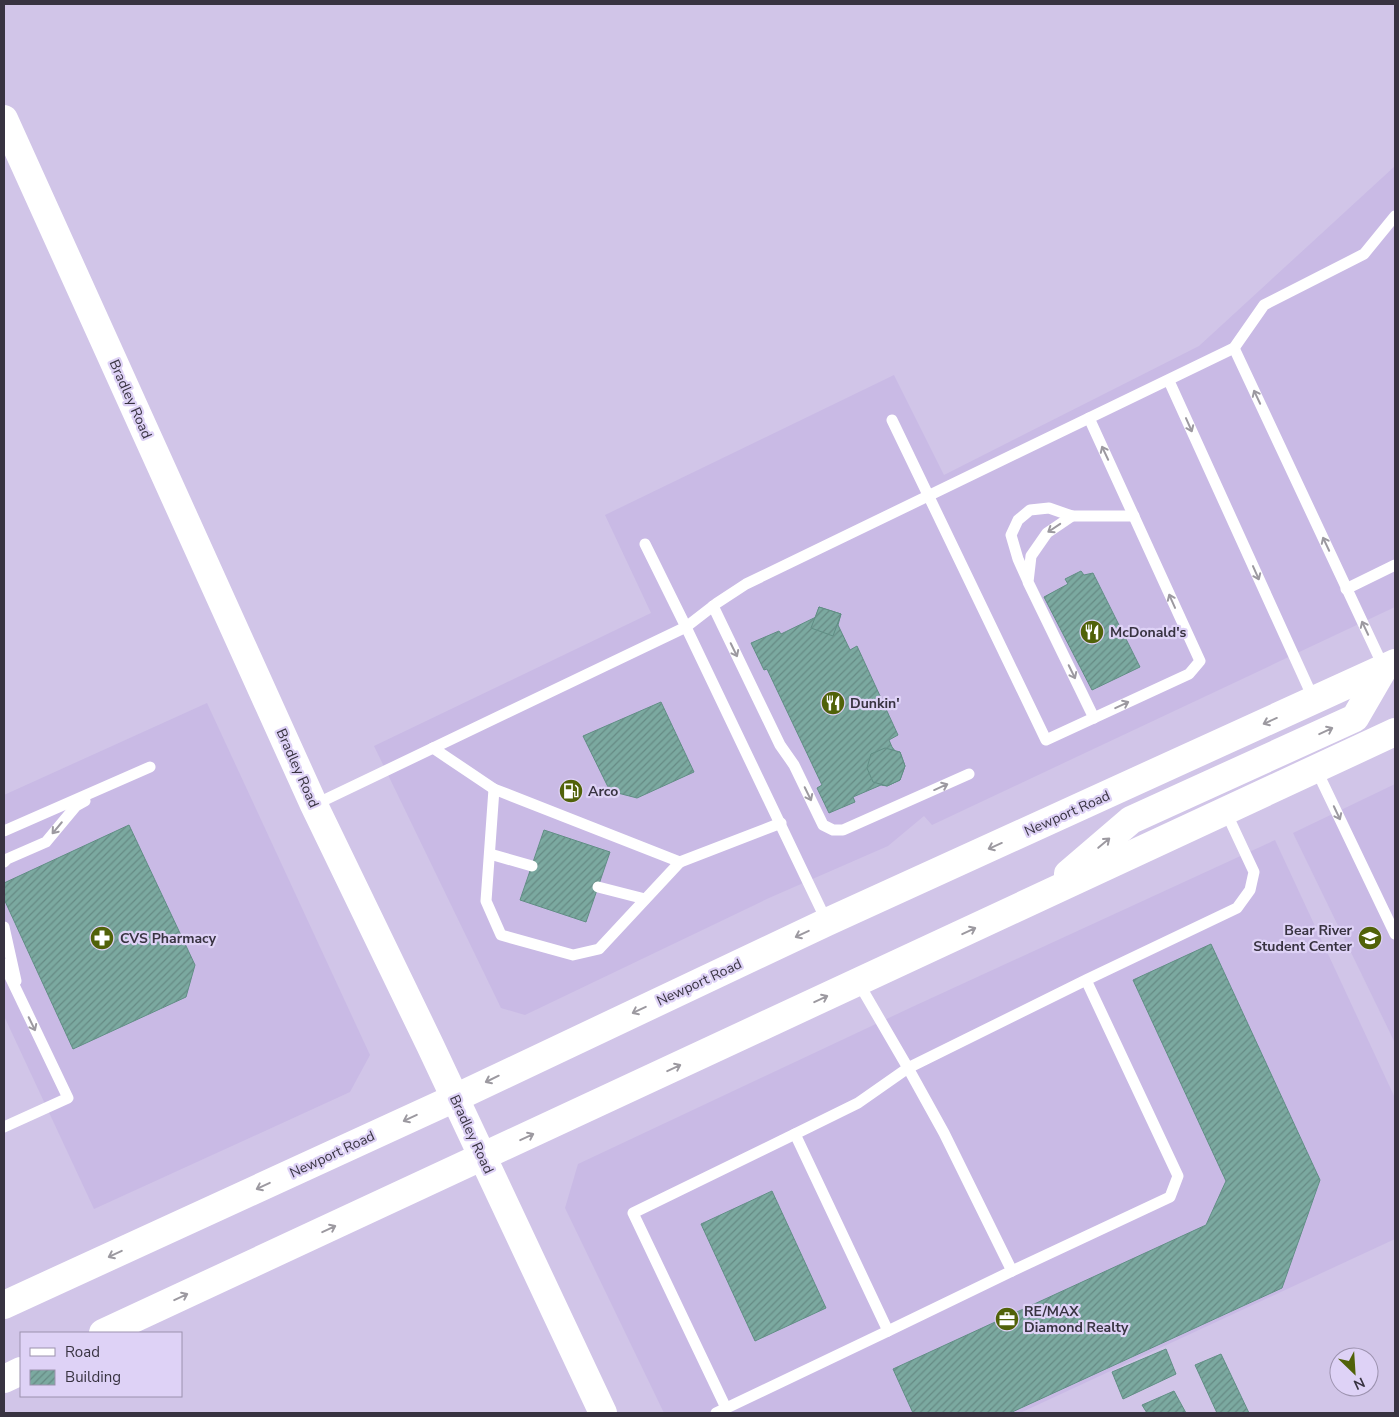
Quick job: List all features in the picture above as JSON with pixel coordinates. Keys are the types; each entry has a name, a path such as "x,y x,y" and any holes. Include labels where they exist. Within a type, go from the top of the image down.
{"main road":[{"name":"Bradley Road","path":"4,118 314,805 455,1098 603,1413"},
{"name":"Newport Road","path":"4,1305 455,1098 827,922 1389,666"},
{"path":"1040,897 1131,820 1355,718 1389,666"},
{"path":"105,1332 1395,732"},
{"path":"4,1379 20,1371"}],"lane":[{"path":"314,805 686,627 746,584 1234,348 1264,305 1364,254 1395,216"},
{"path":"1234,348 1346,588 1389,666"},
{"path":"1169,381 1315,701"},
{"path":"892,420 1046,740 1189,674 1200,661 1089,418"},
{"path":"1094,718 1028,582 1018,559 1011,535 1018,520 1030,510 1049,508 1072,516 1134,516"},
{"path":"1028,582 1030,556 1047,533 1072,516"},
{"path":"645,544 781,823 827,922"},
{"path":"1346,588 1395,565"},
{"path":"713,606 780,745 794,765 823,824 833,830 842,830 969,774"},
{"path":"433,748 494,789 680,862"},
{"path":"4,831 150,767"},
{"path":"1316,769 1395,934"},
{"path":"5,860 46,842 76,806 124,779"},
{"path":"494,789 486,902 501,936 573,955 599,949 680,862 781,823"},
{"path":"1086,980 1178,1176 1170,1197 721,1411 634,1213 858,1103 908,1068 1086,980 1237,908 1250,890 1254,872 1225,810"},
{"path":"490,854 532,866"},
{"path":"598,887 645,899"},
{"path":"4,927 19,996"},
{"path":"4,948 15,972"},
{"path":"4,964 68,1098 4,1127"},
{"path":"858,982 948,1140 1012,1271"},
{"path":"795,1134 888,1331"}],"shaded area":[{"path":"1395,166 1395,607 932,825 924,816 888,846 769,898 525,1015 501,1008 374,746 651,613 605,515 894,375 944,475 1199,346"},
{"path":"207,703 370,1055 350,1092 94,1209 4,1016 4,795"},
{"name":"Bear River Student Center","path":"1395,784 1395,1043 1293,833"},
{"path":"1275,840 1395,1098 1395,1239 1020,1413 664,1413 565,1208 578,1164 912,1007"}],"building":[{"name":"McDonald's","path":"1081,571 1084,575 1093,573 1140,667 1092,690 1044,597 1068,584 1065,579"},
{"name":"Dunkin'","path":"819,607 841,614 838,625 850,650 857,646 898,735 889,740 896,752 900,752 905,766 900,780 887,786 881,785 853,797 855,802 829,813 817,788 822,785 767,669 764,670 751,643 779,631 781,634 816,617"},
{"path":"819,607 841,614 833,636 811,628"},
{"path":"661,702 694,772 637,798 610,791 583,736"},
{"path":"885,748 900,752 905,766 900,780 887,786 873,782 867,768 871,754"},
{"name":"CVS Pharmacy","path":"129,825 195,965 186,997 73,1049 4,899 4,883"},
{"path":"544,830 610,852 586,922 520,900"},
{"path":"1211,944 1320,1180 1282,1288 1010,1413 913,1413 893,1369 1206,1225 1226,1181 1133,980"},
{"path":"772,1191 826,1308 755,1341 701,1224"},
{"path":"1166,1349 1176,1374 1123,1399 1112,1372"},
{"path":"1221,1354 1249,1413 1217,1413 1195,1365"},
{"path":"1174,1391 1186,1413 1147,1413 1142,1405"}],"place":[{"name":"McDonald's","path":"1092,632"},
{"name":"Dunkin'","path":"833,703"},
{"name":"Arco","path":"571,791"},
{"name":"CVS Pharmacy","path":"102,938"},
{"name":"Bear River Student Center","path":"1370,938"},
{"name":"RE/MAX Diamond Realty","path":"1007,1319"}]}
